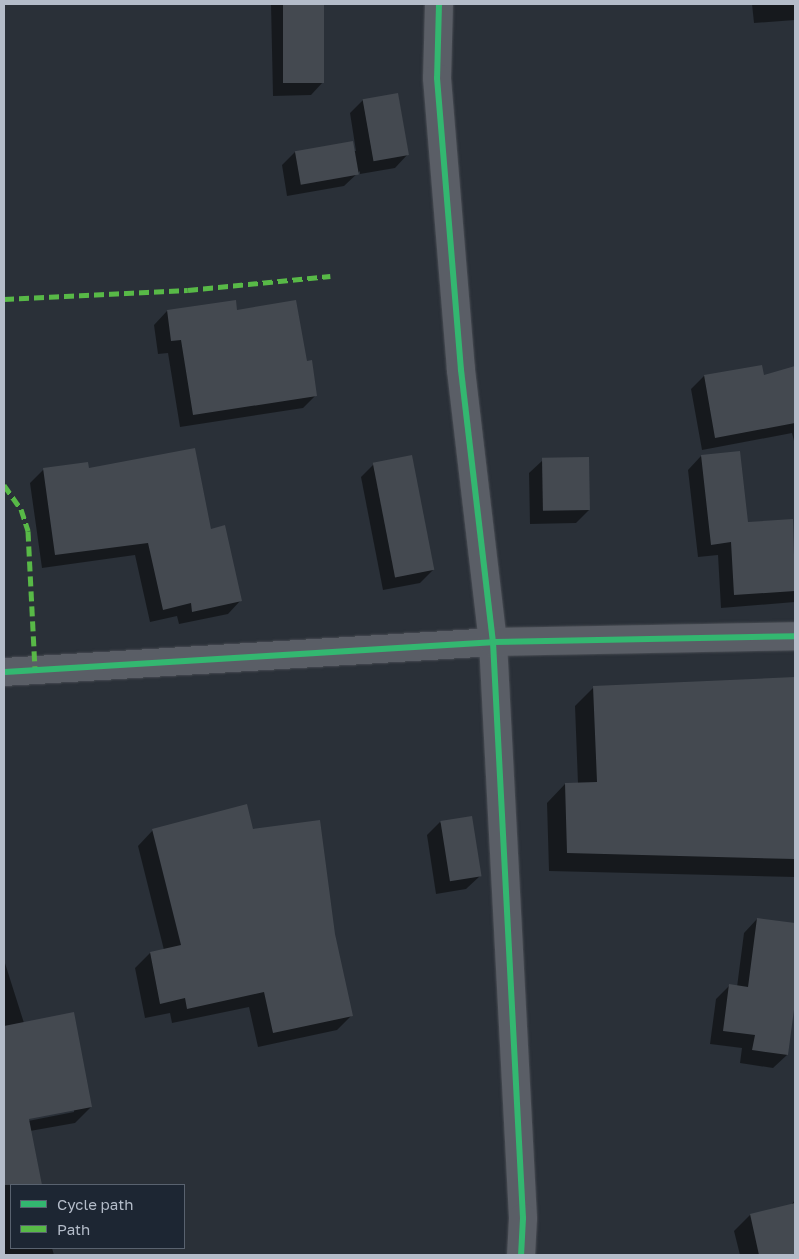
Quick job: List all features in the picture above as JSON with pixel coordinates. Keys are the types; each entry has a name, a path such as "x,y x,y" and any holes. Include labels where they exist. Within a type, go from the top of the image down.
{"street":[{"path":"439,4 437,78 461,370 493,642 523,1218 521,1255"},
{"path":"4,672 493,642 795,636"}],"building":[{"path":"283,4 324,4 324,83 283,83"},
{"path":"398,93 409,155 373,161 363,99"},
{"path":"353,141 359,174 301,185 295,151"},
{"path":"236,300 237,310 296,300 307,361 312,360 317,396 193,415 181,340 171,341 167,310"},
{"path":"762,365 764,375 795,366 795,423 715,438 704,375"},
{"path":"195,448 211,529 225,525 242,601 192,612 191,603 163,610 148,543 55,555 43,468 88,462 89,468"},
{"path":"740,451 748,522 793,519 795,591 734,595 731,542 711,545 701,455"},
{"path":"412,455 434,570 395,577 373,463"},
{"path":"589,457 590,510 543,511 542,458"},
{"path":"795,677 795,859 567,853 565,783 597,782 593,686"},
{"path":"247,804 253,829 320,820 335,934 353,1016 273,1033 264,992 187,1009 185,998 160,1004 150,952 181,945 152,829"},
{"path":"472,816 482,876 450,881 440,821"},
{"path":"757,918 795,923 795,1002 788,1055 752,1050 755,1035 723,1031 729,984 748,987"},
{"path":"74,1012 92,1107 29,1119 42,1184 4,1185 4,1026"},
{"path":"795,1203 795,1255 759,1255 750,1214"}],"marked path":[{"path":"4,299 188,290 330,276"},
{"path":"4,485 21,509 28,531 35,671"}],"cycle path":[{"path":"439,4 437,78 461,370 493,642 523,1218 521,1255"},
{"path":"4,672 493,642 795,636"}]}
